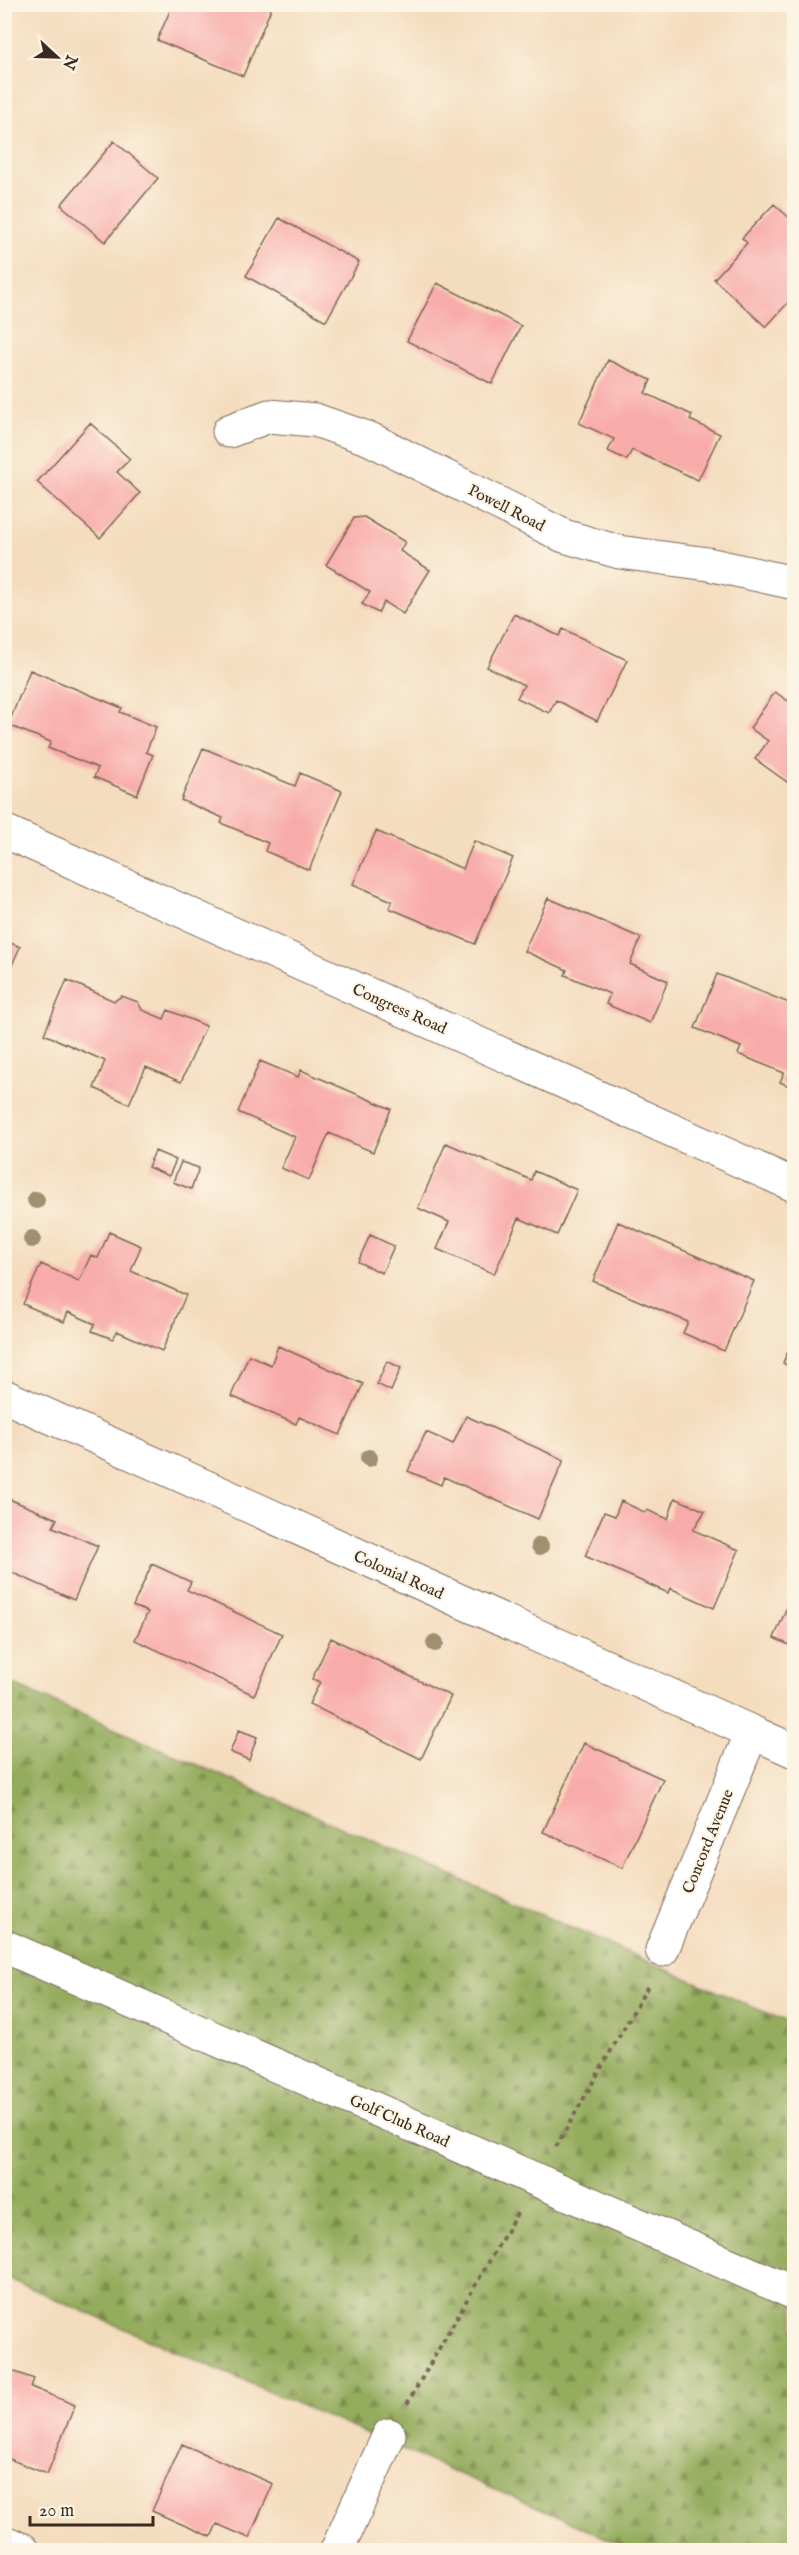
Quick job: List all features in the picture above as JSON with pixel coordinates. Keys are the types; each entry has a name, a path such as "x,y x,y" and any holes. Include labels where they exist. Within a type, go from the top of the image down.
{"street":[{"name":"Powell Road","path":"229,431 269,416 315,420 369,439 564,536 619,552 792,574"},
{"name":"Congress Road","path":"4,831 795,1185"},
{"name":"Colonial Road","path":"4,1396 795,1751"},
{"name":"Concord Avenue","path":"662,1950 752,1732"},
{"name":"Golf Club Road","path":"4,1946 795,2293"},
{"path":"337,2550 389,2435"},
{"path":"4,2542 23,2550"}],"green space":[{"path":"5,1681 794,2025 794,2550 634,2550 5,2277"}],"building":[{"path":"173,4 273,4 243,76 157,40"},
{"path":"114,141 158,178 105,242 61,205"},
{"path":"774,204 794,222 794,296 766,327 714,279 747,243 742,238"},
{"path":"279,218 359,262 326,321 246,276"},
{"path":"437,283 521,326 492,384 407,341"},
{"path":"608,360 651,380 645,393 692,415 690,420 720,434 698,480 632,450 627,460 608,451 614,439 579,423"},
{"path":"90,423 130,459 117,472 140,493 100,538 37,482"},
{"path":"364,517 405,542 400,551 430,570 403,614 384,602 378,613 362,604 370,592 326,565 354,518"},
{"path":"514,614 559,636 563,629 627,660 597,721 556,700 549,713 517,698 524,685 487,667"},
{"path":"30,670 122,708 120,712 156,727 146,752 153,755 137,795 94,777 98,768 48,748 51,742 8,725"},
{"path":"775,692 794,705 794,787 755,759 768,741 750,728"},
{"path":"203,748 295,786 300,773 342,791 309,870 265,851 268,843 221,823 223,818 181,800"},
{"path":"376,831 463,869 474,841 513,858 475,944 389,908 392,901 353,884"},
{"path":"548,898 641,938 630,964 668,981 650,1023 606,1004 610,994 565,975 567,970 524,951"},
{"path":"4,940 20,947 4,983"},
{"path":"717,974 794,1005 794,1088 780,1082 784,1073 738,1054 741,1047 695,1028"},
{"path":"67,980 114,1001 122,996 138,1002 142,1010 164,1019 168,1010 206,1026 181,1082 146,1067 129,1104 94,1088 105,1061 44,1034"},
{"path":"260,1061 298,1077 301,1070 391,1109 373,1152 329,1133 309,1180 281,1168 295,1137 238,1112"},
{"path":"446,1143 531,1180 534,1171 577,1190 557,1235 519,1218 494,1274 437,1249 449,1222 418,1208"},
{"path":"155,1151 176,1160 169,1176 148,1167"},
{"path":"181,1162 199,1168 191,1189 173,1182"},
{"path":"618,1222 754,1281 724,1351 683,1333 688,1322 593,1281"},
{"path":"109,1232 141,1246 131,1271 186,1295 162,1351 117,1331 113,1339 92,1331 95,1324 68,1312 64,1322 23,1304 41,1264 79,1281 91,1255 98,1258"},
{"path":"370,1235 394,1246 382,1273 358,1262"},
{"path":"794,1336 794,1369 783,1363"},
{"path":"278,1346 363,1384 340,1435 299,1417 296,1424 231,1396 249,1355 271,1365"},
{"path":"387,1361 401,1368 391,1391 377,1384"},
{"path":"466,1416 564,1460 538,1519 444,1477 441,1485 408,1471 426,1432 453,1444"},
{"path":"4,1497 57,1519 53,1527 98,1546 74,1600 11,1572 4,1587"},
{"path":"675,1498 705,1511 693,1530 739,1550 714,1608 670,1588 668,1593 585,1556 604,1512 615,1516 621,1501 646,1513 647,1510 668,1519"},
{"path":"152,1564 191,1582 187,1590 282,1634 254,1695 135,1640 148,1612 133,1606"},
{"path":"791,1598 794,1599 794,1647 774,1638"},
{"path":"331,1638 451,1696 421,1759 309,1704 320,1682 312,1679"},
{"path":"239,1730 257,1737 249,1760 230,1752"},
{"path":"584,1743 663,1779 622,1868 543,1832"},
{"path":"4,2368 34,2379 31,2387 75,2405 47,2474 4,2457"},
{"path":"182,2444 273,2484 249,2538 217,2524 211,2537 152,2511"}]}
